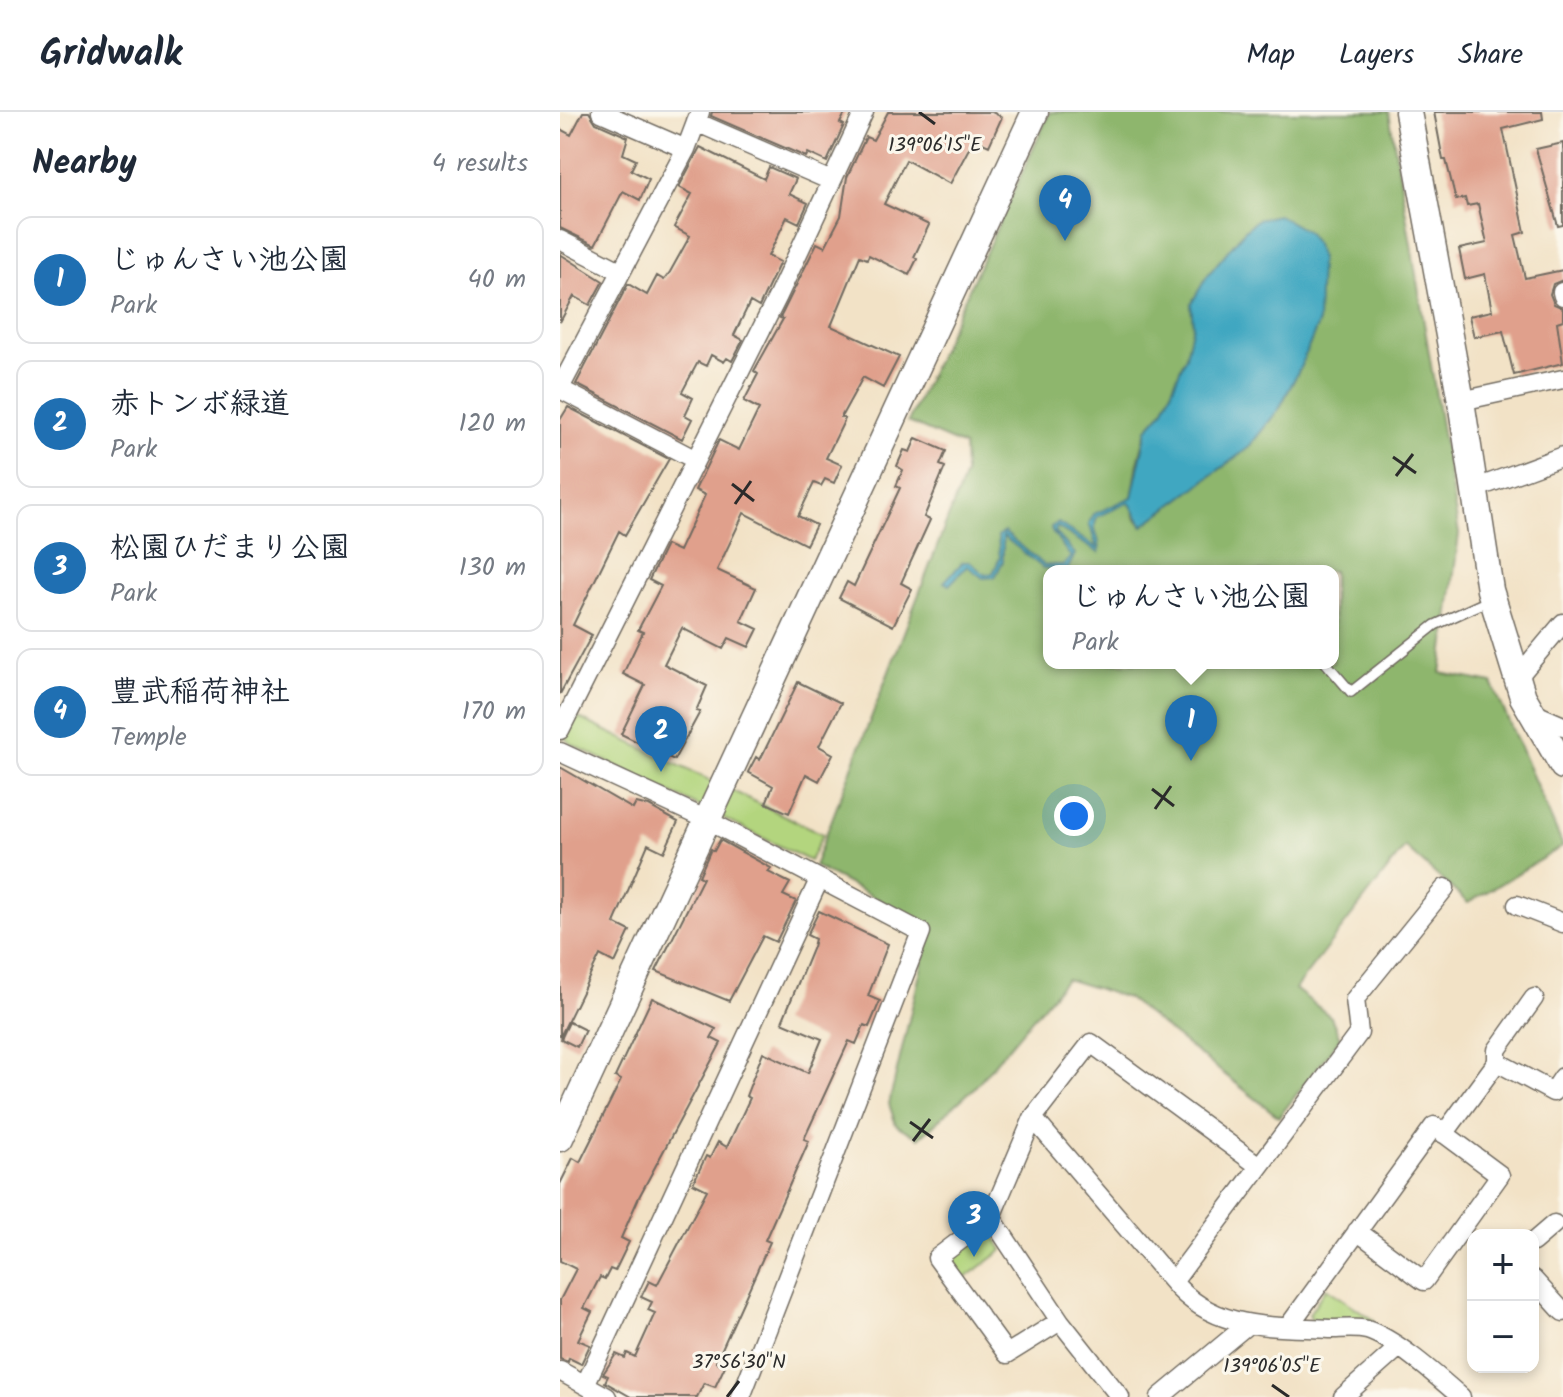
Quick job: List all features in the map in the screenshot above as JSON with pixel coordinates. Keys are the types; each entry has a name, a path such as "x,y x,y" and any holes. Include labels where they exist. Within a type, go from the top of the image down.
{"street":[{"path":"601,112 686,149"},
{"path":"560,730 778,296 829,180 864,112"},
{"path":"560,1138 705,819 1035,112"},
{"path":"1408,112 1461,401 1493,599 1517,678 1532,712 1563,766"},
{"path":"694,459 560,388 686,149 698,117 829,180"},
{"path":"560,240 620,271"},
{"path":"1461,401 1563,379"},
{"path":"1474,489 1563,456"},
{"path":"1517,678 1563,623"},
{"path":"1532,712 1563,726"},
{"path":"560,752 705,819 921,932 741,1397"},
{"path":"585,1385 819,880"},
{"path":"1173,1282 1359,1033 1355,999 1445,888"},
{"path":"1517,905 1563,923"},
{"path":"1444,1134 1497,1062 1497,1050 1534,998"},
{"path":"1060,1321 1007,1354 937,1258 991,1217 1033,1118 1091,1043 1259,1166"},
{"path":"1497,1062 1553,1092 1563,1077"},
{"path":"1033,1118 1188,1300 1223,1320 1247,1325 1367,1330 1398,1348 1461,1397"},
{"path":"1288,1327 1357,1231 1434,1126 1500,1175 1424,1281 1357,1231"},
{"path":"991,1217 1060,1321 1120,1397"},
{"path":"1539,1237 1554,1224"},
{"path":"1539,1286 1563,1312"},
{"path":"1160,1397 1247,1325"},
{"path":"1343,1397 1398,1348"},
{"path":"560,1371 607,1397"}],"lane":[{"path":"1331,669 1351,692 1435,625 1493,599"}],"green space":[{"path":"1050,112 1389,112 1459,534 1441,673 1492,683 1563,846 1468,903 1405,847 1295,989 1331,1017 1340,1038 1279,1117 1127,998 1066,979 974,1088 919,1138 896,1125 889,1104 931,927 814,866 965,474 964,446 908,422","holes":["1245,230 1300,368 1279,409 1247,449 1143,526 1135,517 1132,499 1147,429 1163,411 1186,356 1193,325 1191,304"]},
{"path":"560,709 823,834 810,861 571,744 560,733"},
{"path":"982,1230 993,1234 1003,1250 964,1279 953,1263 953,1250"},
{"path":"1326,1288 1374,1320 1369,1325 1314,1323 1309,1314"}],"water":[{"path":"1278,215 1306,231 1316,244 1320,259 1318,324 1279,409 1247,449 1143,526 1129,502 1097,517 1095,527 1099,553 1057,527 1055,532 1075,554 1070,565 1064,565 1071,557 1051,527 1058,523 1097,548 1089,523 1094,514 1132,497 1147,429 1163,411 1186,356 1193,325 1191,304 1207,276 1258,219"},
{"path":"1004,532 1044,565 1043,568 1003,536 1003,561 995,577 983,578 967,566 949,585 944,582 963,562 970,562 985,575 993,573 1000,558 998,536"}],"building":[{"path":"583,112 589,112 596,123 628,137 623,154 636,160 631,170 649,179 640,200 623,191 595,245 560,228 560,129 571,135"},
{"path":"712,112 846,112 840,123 844,125 827,162 808,153 806,157 711,116"},
{"path":"888,112 992,112 1002,117 989,146 974,139 950,184 906,160 884,204 929,225 914,257 917,259 909,275 869,255 867,259 860,256 831,326 899,357 883,388 863,377 841,417 845,419 826,458 842,465 834,483 825,479 821,486 814,483 798,516 816,525 806,545 744,513 717,570 756,588 741,621 758,629 749,647 729,638 723,649 682,628 664,664 707,686 696,711 700,712 674,760 621,734 645,685 623,674 643,632 638,630 661,586 649,580 666,545 679,551 705,495 695,490 719,440 739,450 759,409 744,401 758,374 754,371 783,319 780,318 817,243 825,247 841,216 847,177 866,137 873,140"},
{"path":"1434,112 1542,112 1543,119 1503,129 1525,232 1515,235 1525,278 1563,270 1563,280 1553,284 1550,294 1554,304 1563,308 1563,320 1557,322 1563,363 1514,375 1503,331 1474,337 1469,316 1492,311 1485,274 1465,279 1459,249 1487,243 1478,204 1467,206 1465,198 1456,200 1446,160 1443,160"},
{"path":"1563,143 1563,225 1558,226 1536,149"},
{"path":"700,147 764,179 769,167 796,179 789,194 808,203 799,223 787,217 768,256 780,262 759,307 750,302 734,335 743,340 732,361 727,358 724,362 711,355 706,366 698,362 682,392 693,398 685,415 692,419 682,439 576,384 628,284 647,295 657,276 664,280 670,272 690,236 674,227 692,194 679,187"},
{"path":"560,254 603,281 590,305 574,296 560,322"},
{"path":"568,407 669,459 625,535 619,531 573,625 592,635 560,694 560,420"},
{"path":"916,438 946,451 940,465 945,467 924,517 930,520 901,583 912,589 893,626 839,598 847,582 854,586 900,488 896,486 903,470 897,466 904,450 910,452"},
{"path":"798,682 841,703 819,746 833,754 819,781 806,774 789,813 766,803 773,786 748,772 756,757 760,760"},
{"path":"560,767 633,809 636,803 649,806 678,822 664,852 648,844 614,923 630,931 615,963 600,955 560,1037"},
{"path":"720,840 771,868 768,872 790,883 783,895 796,901 776,942 763,936 729,1001 656,971 703,878 699,876 711,849 714,851"},
{"path":"819,911 888,944 868,996 880,1001 869,1027 864,1025 856,1044 849,1041 804,1139 809,1141 765,1240 770,1242 716,1362 725,1366 715,1387 704,1383 697,1397 631,1397 605,1382 608,1376 603,1374 616,1354 625,1358 627,1353 635,1357 655,1313 648,1310 652,1302 641,1297 649,1281 657,1285 707,1190 693,1183 706,1156 710,1158 718,1142 727,1147 750,1098 746,1096 763,1052 808,1073 822,1039 782,1022 813,947 815,939 807,935"},
{"path":"652,998 716,1029 711,1038 721,1043 639,1197 621,1238 629,1242 615,1271 610,1269 605,1279 600,1277 584,1308 592,1312 578,1340 590,1345 581,1364 569,1358 568,1362 560,1359 560,1300 576,1269 560,1261 560,1184 573,1158 580,1162 621,1080 615,1077"},
{"path":"569,1022 585,1030 577,1047 561,1039"}],"place":[{"name":"豊武稲荷神社","path":"1065,241"},
{"name":"じゅんさい池公園","path":"1191,761"},
{"name":"赤トンボ緑道","path":"661,772"},
{"name":"松園ひだまり公園","path":"974,1257"}]}
